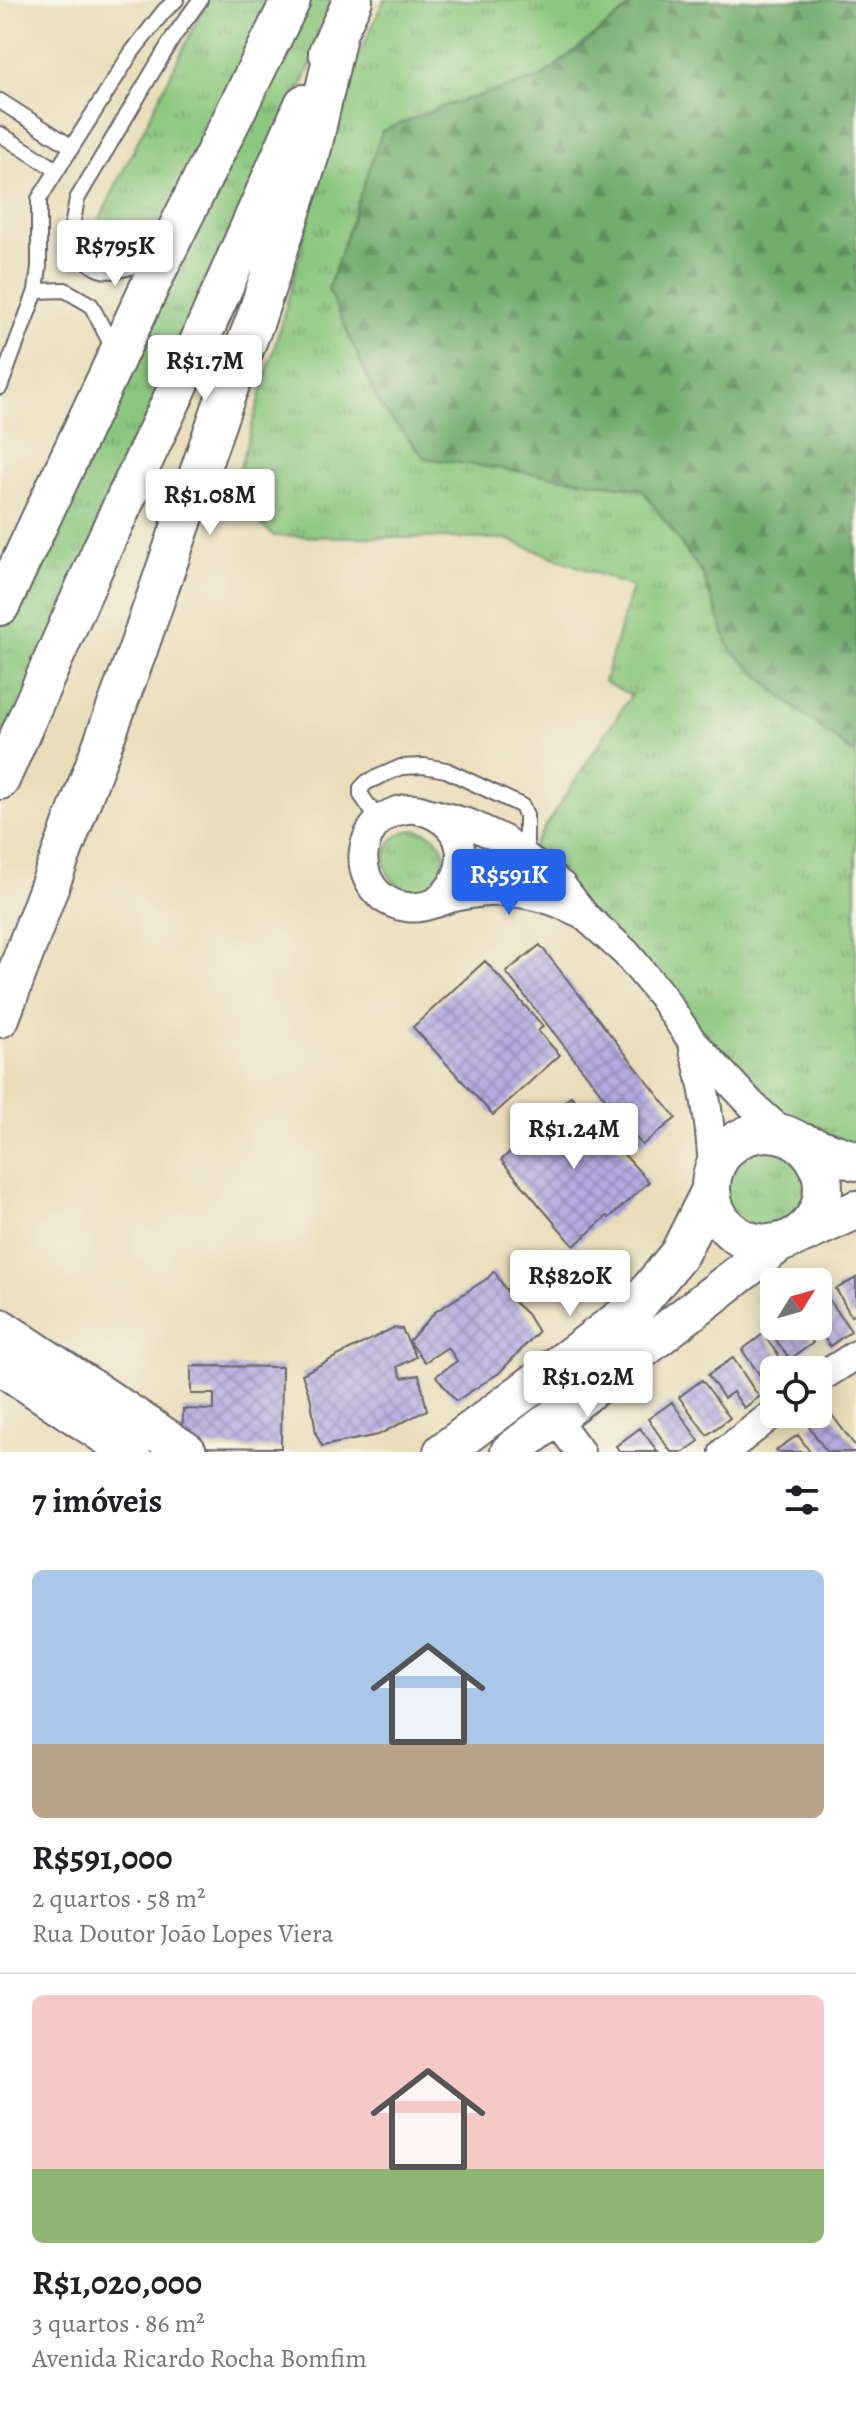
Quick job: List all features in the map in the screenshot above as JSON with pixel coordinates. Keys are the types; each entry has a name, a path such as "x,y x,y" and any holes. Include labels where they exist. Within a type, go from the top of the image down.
{"street":[{"path":"0,606 162,260 291,0"},
{"path":"0,780 345,16"},
{"path":"0,1018 136,655 226,395 255,321 312,148 345,16"},
{"path":"522,1448 555,1418 814,1221 823,1202 824,1180 817,1160 751,1104 692,1041 661,995 626,953 585,916 562,886 526,856 504,840 470,824 415,809 396,811 379,821 367,836 362,855 365,875 375,892 395,905 411,908 481,892 508,891 548,899 585,916"},
{"path":"434,814 449,825 458,840 462,858 459,875 450,891 436,902"},
{"path":"692,1041 704,1083 711,1127 715,1211 726,1227 750,1241 788,1240 856,1210"},
{"path":"443,1452 635,1308 679,1254 723,1151 740,1138 761,1131 793,1138 856,1161"},
{"path":"0,1328 187,1452"},
{"path":"832,1370 856,1355"},
{"path":"0,1365 131,1452"},
{"path":"555,1418 580,1452"},
{"path":"724,1452 760,1424"}],"lane":[{"path":"0,387 36,291 39,199 132,52 176,0"},
{"path":"162,260 102,272 86,263 70,238 77,199 174,36 200,0"},
{"path":"0,101 72,147"},
{"path":"0,134 57,170"},
{"path":"36,291 65,290 91,305 117,356"},
{"path":"379,821 361,795 361,788 367,782 401,767 424,766 446,770 522,806 526,815 526,856"}],"green space":[{"path":"207,0 278,0 155,239 135,247 115,243 99,220"},
{"path":"305,0 340,0 0,759 0,627 261,84"},
{"path":"384,0 639,0 540,78 441,107 355,213 328,290 425,458 642,489 703,575 730,649 789,703 856,755 856,1159 803,1143 526,856 631,695 604,682 632,587 506,539 274,536 231,499 292,285 332,115"},
{"path":"639,0 856,0 856,755 789,703 730,649 703,575 642,489 425,458 380,406 328,289 382,131 441,107 540,78"},
{"path":"415,830 427,832 436,839 443,848 443,872 436,881 427,888 415,890 403,888 394,881 387,872 385,860 387,848 394,839 403,832"},
{"path":"768,1141 786,1145 801,1155 811,1170 815,1188 811,1206 801,1221 786,1231 768,1235 750,1231 735,1221 725,1206 721,1188 725,1170 735,1155 750,1145"}],"building":[{"path":"540,945 676,1118 642,1145 506,972"},
{"path":"485,961 543,1026 538,1031 560,1055 493,1115 413,1027"},
{"path":"571,1096 649,1182 574,1246 501,1160"},
{"path":"494,1271 538,1332 499,1373 456,1401 436,1376 457,1361 448,1347 425,1362 409,1341 435,1312"},
{"path":"856,1278 856,1313 851,1316 836,1289"},
{"path":"832,1304 851,1331 830,1346 826,1340 832,1340"},
{"path":"393,1328 402,1329 416,1357 397,1367 402,1378 419,1375 427,1410 378,1435 322,1446 316,1434 311,1400 302,1374"},
{"path":"760,1336 760,1340 767,1340 779,1356 760,1356 760,1375 742,1350"},
{"path":"776,1340 811,1340 813,1343 794,1356 788,1356"},
{"path":"733,1358 759,1397 744,1408 733,1392 724,1398 708,1375"},
{"path":"191,1366 282,1367 281,1448 182,1447 183,1409 214,1410 214,1394 191,1394"},
{"path":"702,1380 730,1418 707,1435 679,1397"},
{"path":"672,1402 699,1441 684,1452 671,1452 648,1419"},
{"path":"832,1415 856,1447 856,1452 827,1452 810,1428 832,1428"},
{"path":"640,1428 658,1452 620,1452 616,1446"},
{"path":"798,1435 810,1452 776,1450"}]}
